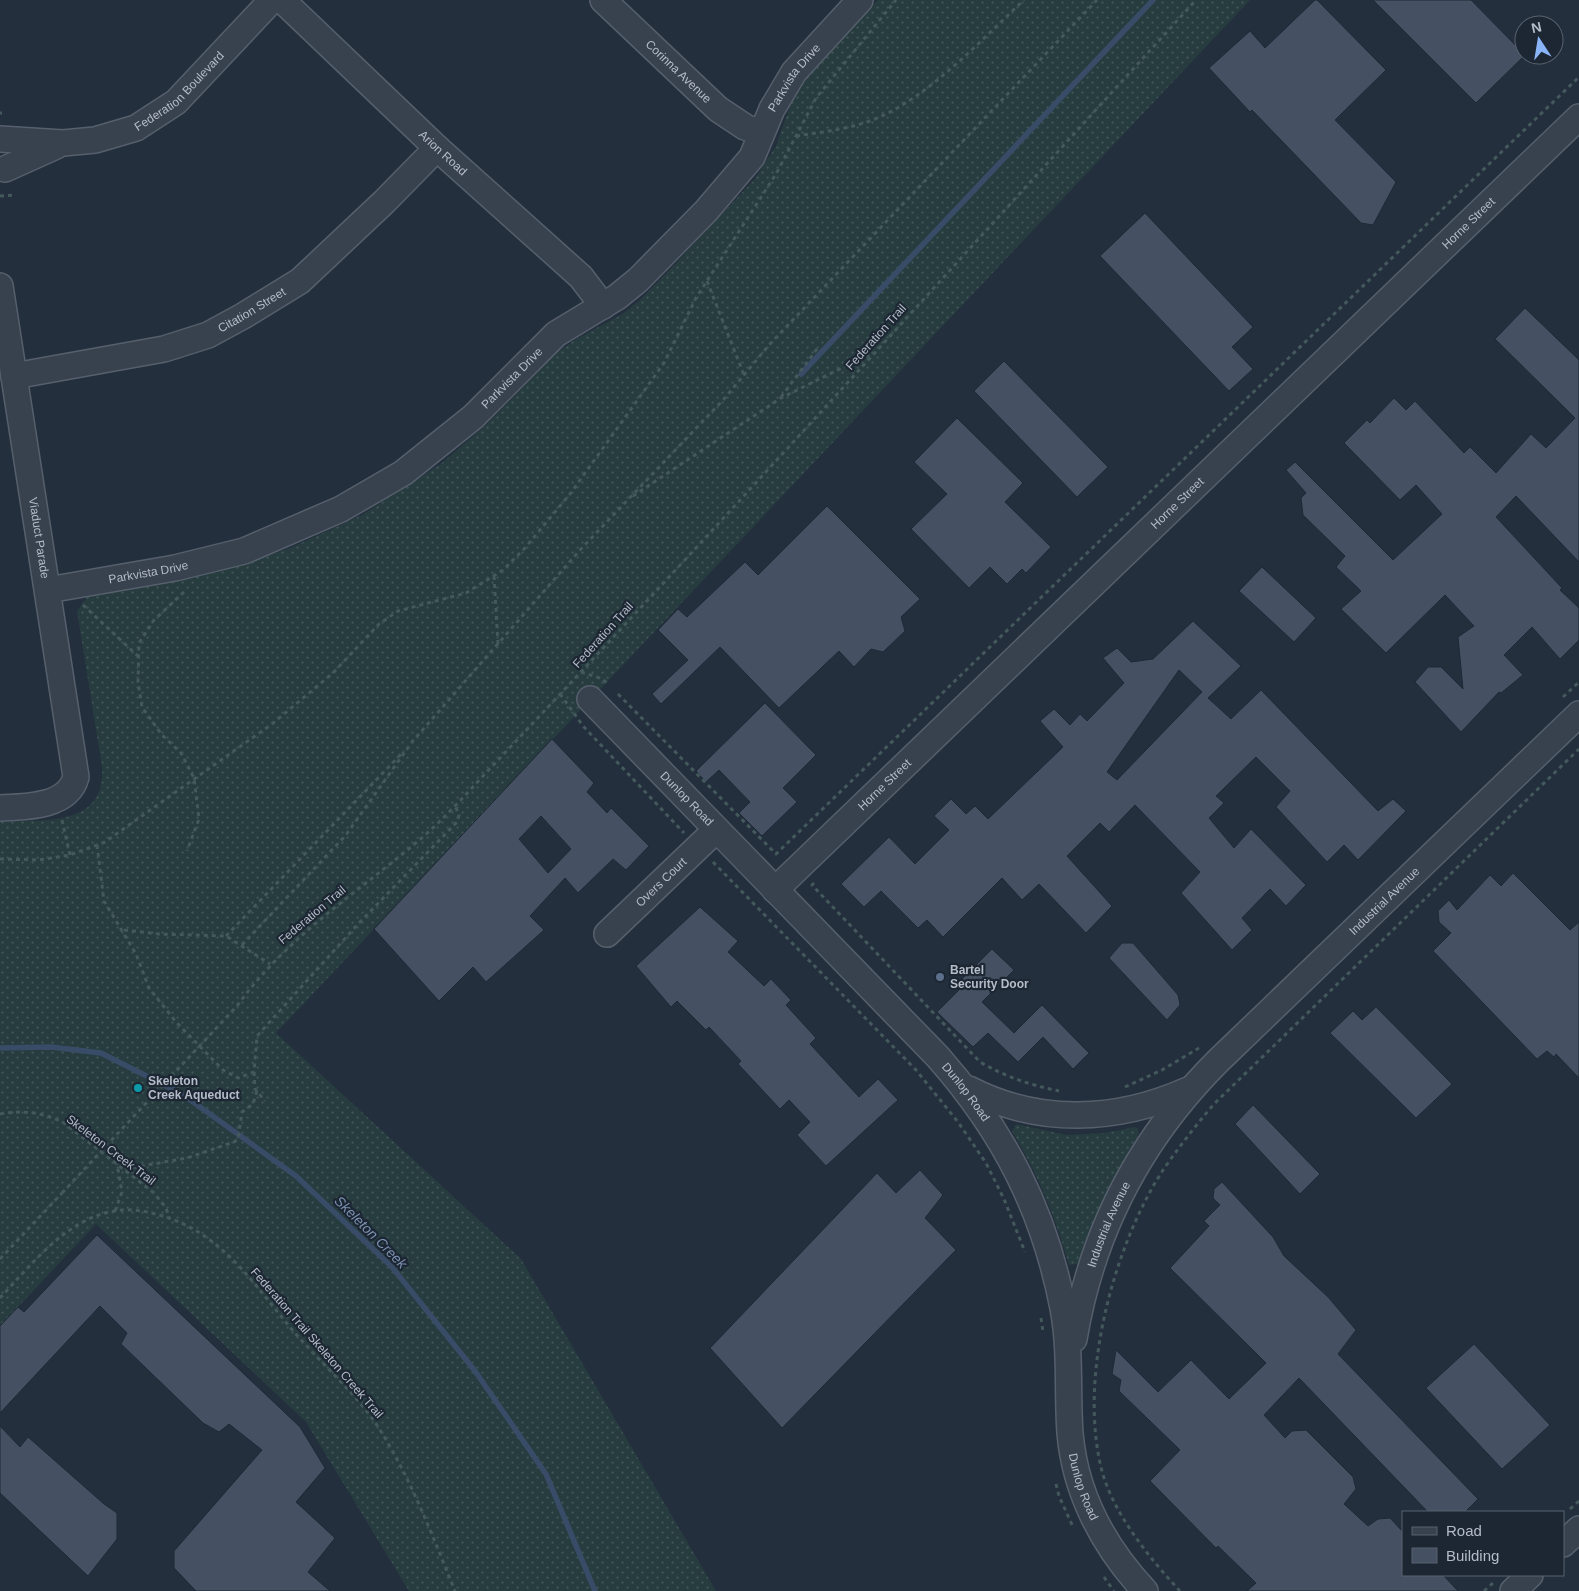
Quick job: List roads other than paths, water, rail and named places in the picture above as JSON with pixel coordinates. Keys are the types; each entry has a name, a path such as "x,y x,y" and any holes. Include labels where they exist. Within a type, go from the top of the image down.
{"street":[{"name":"Federation Boulevard","path":"0,140 63,143 95,140 136,128 176,102 272,0"},
{"name":"Arion Road","path":"282,0 437,148 581,277 602,306"},
{"name":"Corinna Avenue","path":"603,0 718,109 745,127 761,133"},
{"name":"Parkvista Drive","path":"48,590 176,568 237,553 277,538 341,509 403,473 431,452 502,390 546,342 638,280 706,211 752,158 761,133 783,88 794,72 860,0"},
{"name":"Horne Street","path":"775,890 1579,117"},
{"path":"0,140 6,154 4,182"},
{"name":"Federation Boulevard","path":"4,182 63,143"},
{"name":"Citation Street","path":"14,376 164,348 208,335 300,281 384,202 437,148"},
{"name":"Viaduct Parade","path":"0,286 76,768 75,782 64,794 49,803 0,808"},
{"name":"Dunlop Road","path":"600,693 716,830 964,1087 990,1122 1036,1212 1046,1239 1063,1310 1069,1379 1070,1433 1073,1457 1082,1494 1117,1558 1145,1591"},
{"name":"Industrial Avenue","path":"1069,1379 1079,1309 1089,1274 1109,1219 1129,1180 1166,1119 1190,1089 1568,708"},
{"name":"Overs Court","path":"607,934 716,830"},
{"name":"Industrial Avenue","path":"964,1087 995,1103 1032,1111 1090,1115 1131,1110 1162,1102 1190,1089"},
{"path":"1564,1543 1579,1529"},
{"path":"1513,1591 1529,1576"}],"waterway":[{"path":"801,374 1153,0"},
{"name":"Skeleton Creek","path":"0,1048 51,1047 101,1053 182,1094 296,1176 392,1267 475,1371 546,1474 595,1591"}],"place":[{"name":"Bartel Security Door","path":"940,977"},
{"name":"Skeleton Creek Aqueduct","path":"138,1088"}]}
